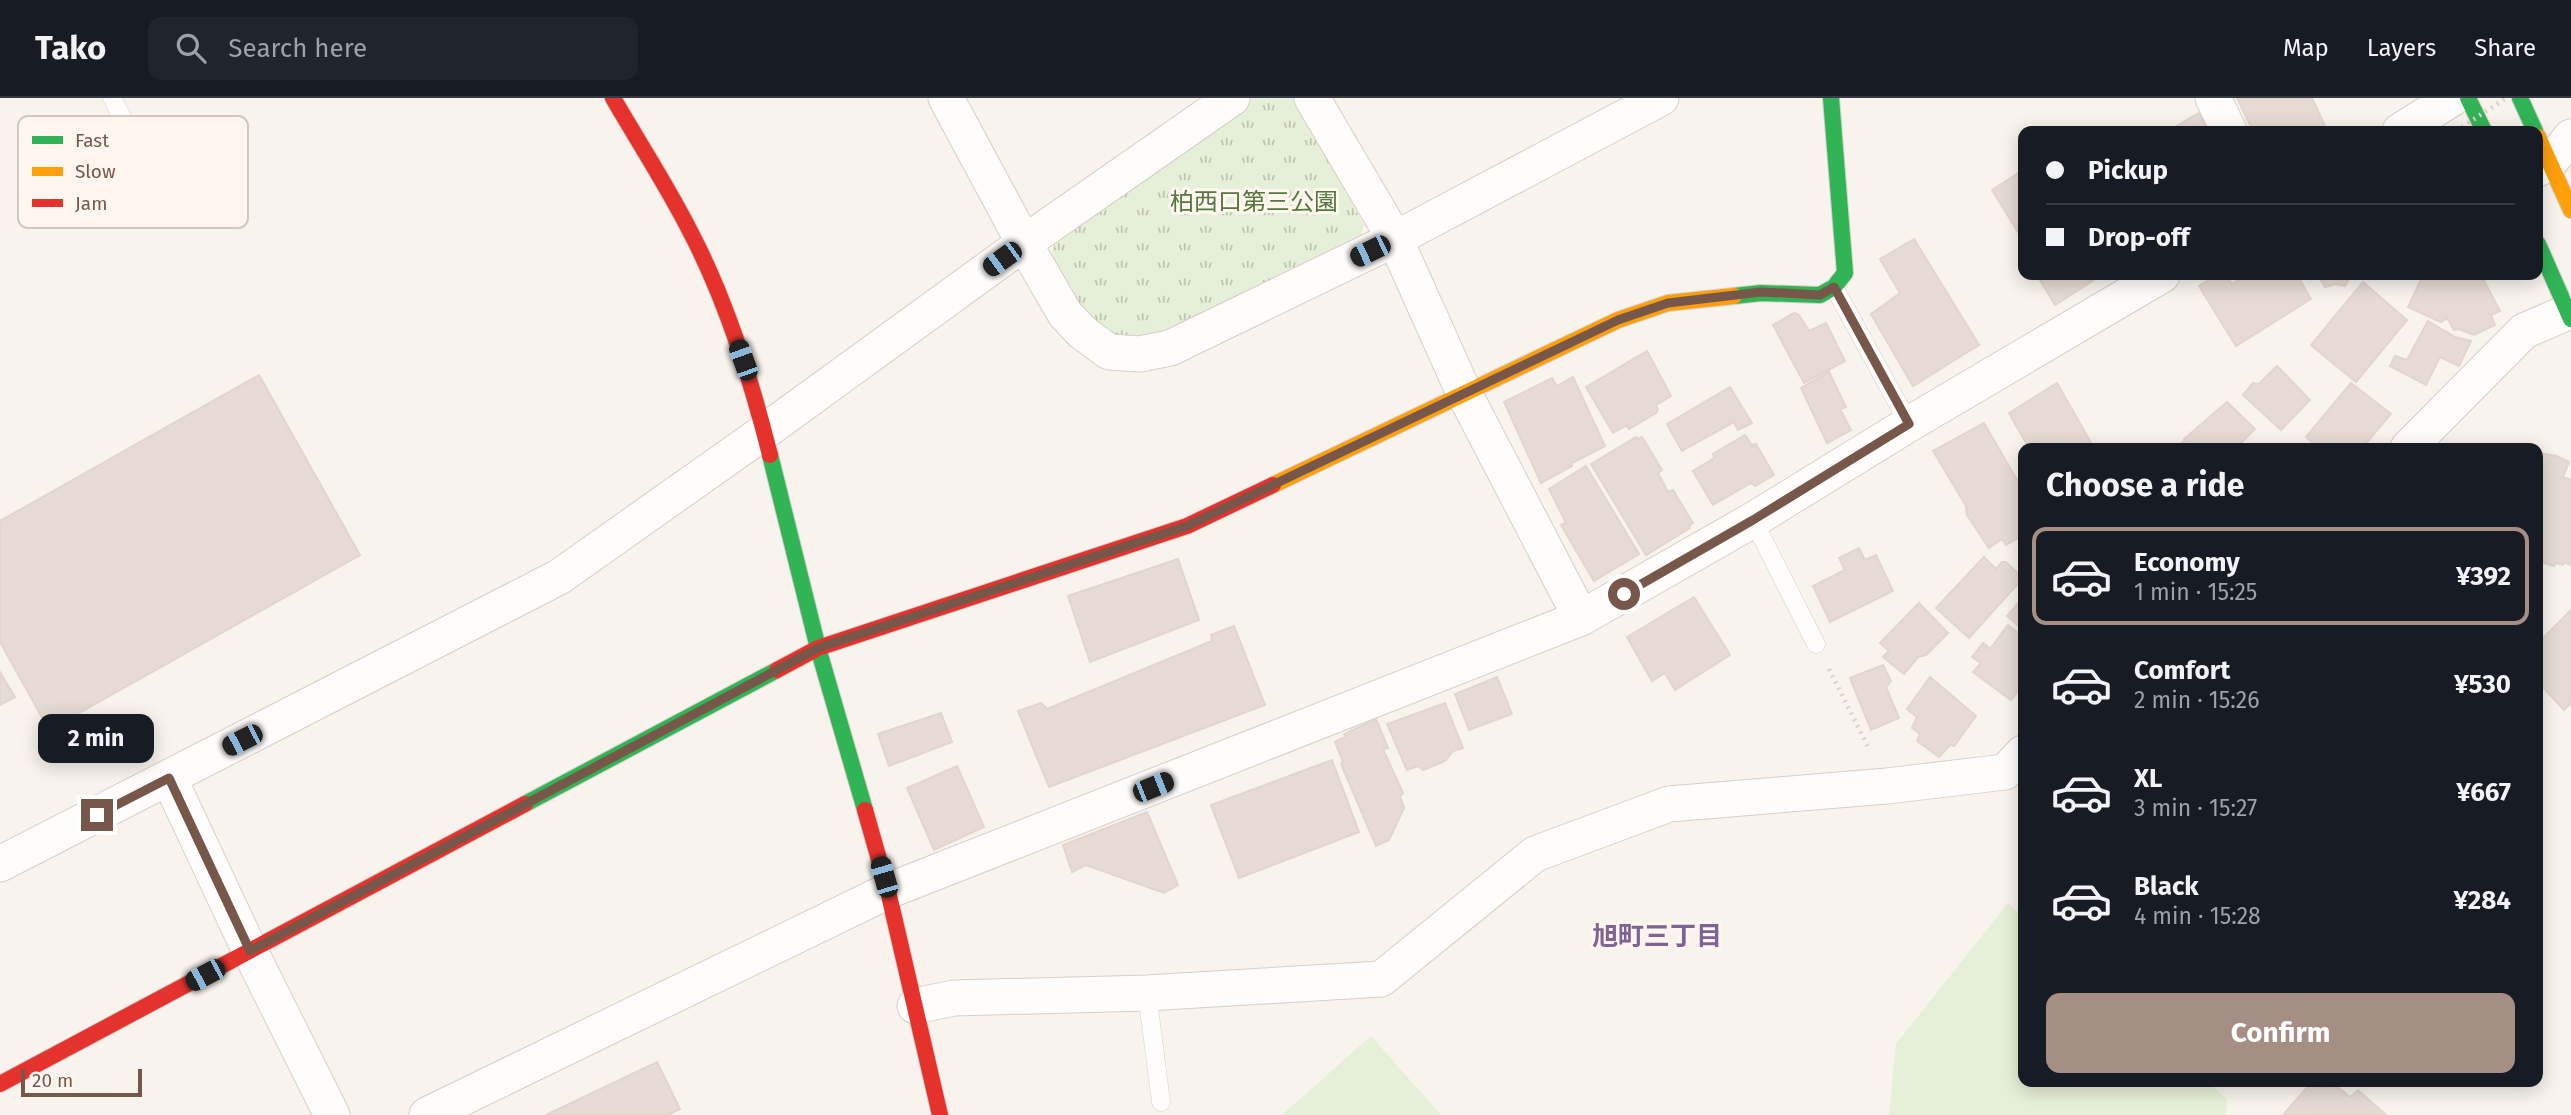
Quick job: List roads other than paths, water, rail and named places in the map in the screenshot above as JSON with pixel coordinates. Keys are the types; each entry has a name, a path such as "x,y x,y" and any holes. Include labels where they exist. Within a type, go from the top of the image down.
{"main road":[{"path":"613,98 691,232 717,288 743,360 764,432 818,648 888,891 940,1115"},
{"path":"0,1084 818,648 1187,526 1618,320 1668,303 1761,292 1820,295 1834,287 1845,273 1831,98"},
{"path":"2468,98 2482,126"},
{"path":"2520,98 2533,126"},
{"path":"2549,152 2571,210"},
{"path":"2543,255 2570,316"}],"street":[{"path":"946,98 1065,313 1082,332 1109,352 1140,354 1170,348 1395,239 1661,98"},
{"path":"0,864 559,577 1024,243 1232,98"},
{"path":"1312,98 1395,239 1465,395 1581,618"},
{"path":"2213,98 2227,126"},
{"path":"2408,126 2453,98"},
{"path":"427,1115 888,891 1581,618 1753,520 1909,424 2154,280"},
{"path":"2413,443 2524,331 2570,316"},
{"path":"915,1006 954,998 1147,993 1381,979 1535,855 1669,804 1887,786 2006,772 2018,759"},
{"path":"169,778 250,951 332,1115"}],"lane":[{"path":"112,98 121,116"},
{"path":"1834,287 1909,424"},
{"path":"1753,520 1816,643"},
{"path":"1147,993 1161,1102"}],"district":[{"name":"旭町三丁目","path":"1657,936"}],"park label":[{"name":"柏西口第三公園","path":"1254,202"}]}
